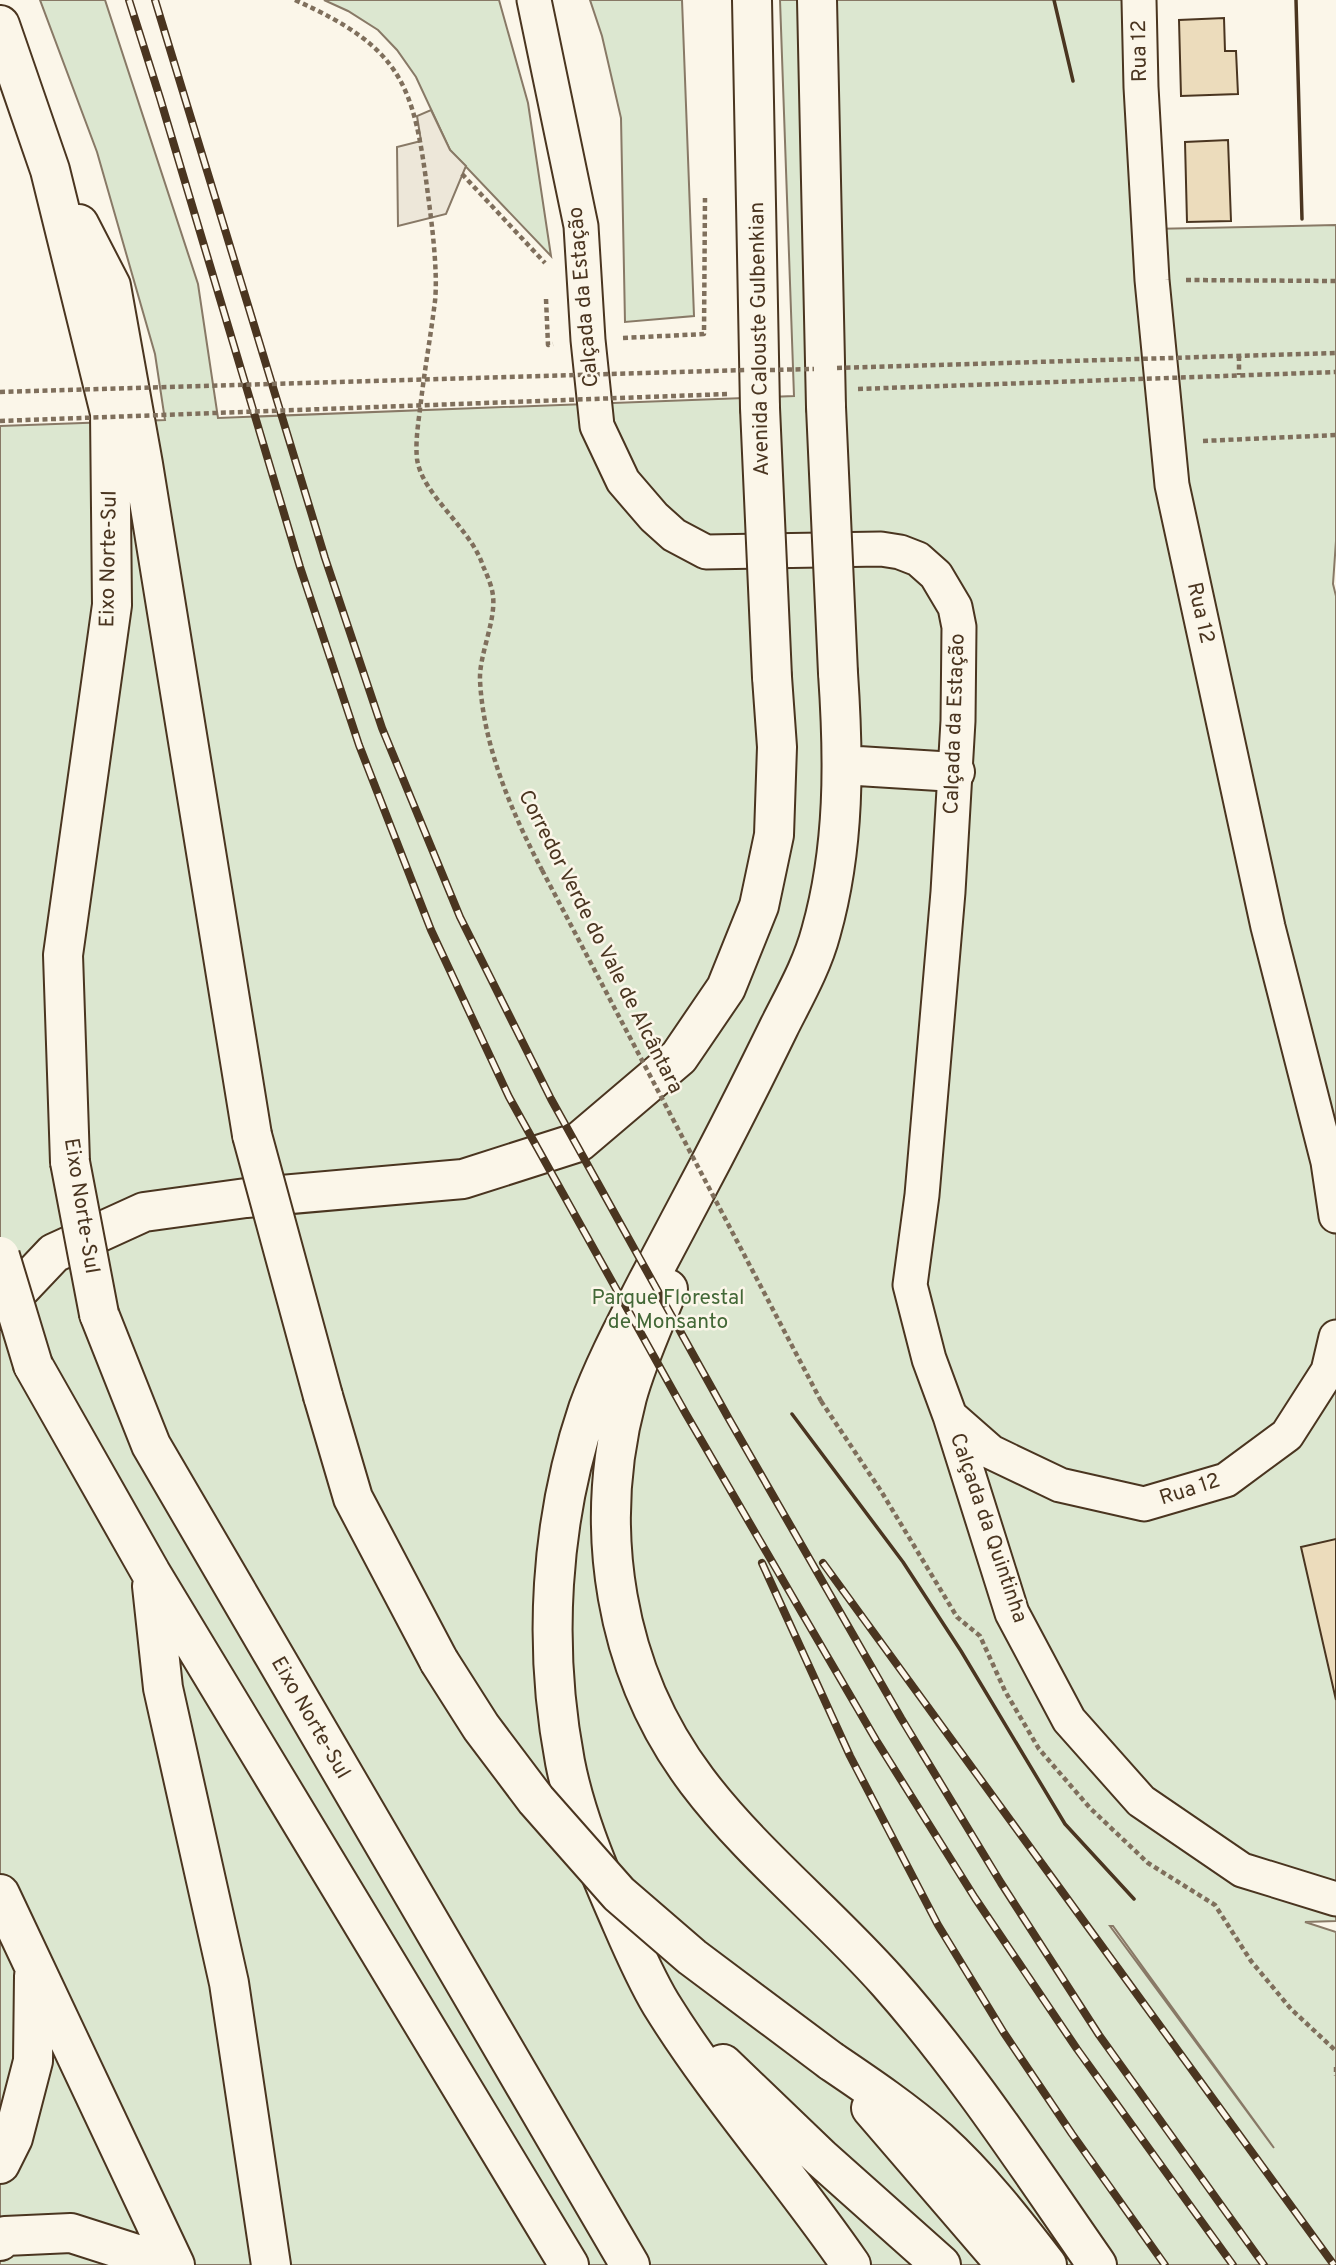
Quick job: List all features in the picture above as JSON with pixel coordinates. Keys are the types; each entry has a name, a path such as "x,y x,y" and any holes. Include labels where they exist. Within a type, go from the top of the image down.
{"main road":[{"name":"Avenida Calouste Gulbenkian","path":"0,1310 54,1252 144,1212 246,1198 463,1179 579,1142 679,1057 726,988 759,906 774,835 777,747 746,401 752,0"},
{"path":"817,0 840,398 838,673 842,765 841,820 833,880 821,935 806,974 611,1353 589,1407 571,1464 559,1529 553,1602 555,1693 566,1765 590,1852 640,1964 659,2000 696,2058 851,2265"},
{"name":"Eixo Norte-Sul","path":"0,25 51,170 110,413 113,605 62,955 70,1162 99,1314 151,1446 630,2265"},
{"path":"51,170 111,286 252,1135 353,1498 439,1661 481,1727 536,1800 619,1894 692,1957 831,2061 887,2098 940,2141 989,2193 1047,2265"},
{"path":"842,765 955,772"},
{"path":"727,1130 628,1393 615,1454 611,1497 611,1547 618,1602 631,1656 669,1738 697,1781 740,1830 886,1980 934,2037 965,2076 1097,2265"},
{"path":"0,1256 33,1364 151,1573 569,2265"},
{"path":"151,1573 163,1688 229,1983 271,2265"},
{"path":"0,1894 175,2265"},
{"path":"0,2164 12,2138 33,2061 34,1967"},
{"path":"659,2000 821,2158 941,2265"},
{"path":"831,2061 1006,2265"},
{"path":"0,2241 5,2236 71,2233 143,2256 155,2265"}],"street":[{"name":"Calçada da Estação","path":"534,0 581,226 588,340 597,426 623,481 654,517 674,535 706,552 881,549 900,552 918,559 936,575 955,607 960,647 948,892 925,1159 910,1285 929,1359 950,1416"},
{"name":"Rua 12","path":"1139,0 1152,280 1172,485 1268,927 1328,1162 1336,1216"},
{"name":"Rua 12","path":"950,1416 991,1452 1060,1485 1144,1504 1226,1480 1287,1435 1328,1371 1336,1337"},
{"name":"Calçada da Quintinha","path":"950,1416 1012,1613 1069,1720 1141,1801 1242,1870 1336,1899"}],"path":[{"name":"Corredor Verde do Vale de Alcântara","path":"295,0 329,15 373,44 404,84 416,117 431,217 436,297 417,430 417,461 425,480 465,530 480,556 491,588 493,597 480,678 484,708 504,788 520,829 821,1401"},
{"path":"462,174 545,260 545,272"},
{"path":"615,339 704,334 705,198"},
{"path":"1152,280 1336,281"},
{"path":"546,296 548,345 560,343"},
{"path":"834,368 1336,353"},
{"path":"1239,356 1239,375"},
{"path":"764,370 820,368"},
{"path":"0,392 750,370"},
{"path":"840,398 1336,372"},
{"path":"0,421 746,401"},
{"path":"1198,442 1336,435"},
{"path":"1336,2067 1336,2076"}],"green space":[{"name":"Parque Florestal de Monsanto","path":"40,0 105,0 198,284 218,418 794,396 780,0 1141,0 1150,229 1336,225 1336,541 1333,584 1336,596 1336,1921 1305,1922 1336,1932 1336,2265 0,2265 0,426 165,420 155,354 97,152","holes":["1110,1926 1113,1926 1274,2148"]},
{"path":"324,0 499,0 528,103 551,256 450,150 416,77 397,50 378,30"},
{"path":"590,0 682,0 694,316 625,322 621,118 602,36"}],"shaded area":[{"path":"431,110 450,150 466,166 446,214 398,226 397,147 421,141 417,116"}],"building":[{"path":"1224,18 1225,51 1236,51 1238,94 1181,96 1179,20"},
{"path":"1228,140 1231,221 1187,222 1185,142"},
{"path":"1336,1539 1336,1700 1301,1547"}],"railway":[{"path":"129,0 300,567 359,745 431,930 509,1097 686,1414 876,1740 975,1898 1077,2049 1233,2265"},
{"path":"155,0 325,558 382,728 460,917 551,1099 729,1419 901,1718 1001,1883 1099,2035 1264,2265"},
{"path":"762,1563 850,1756 938,1925 1004,2033 1165,2265"},
{"path":"823,1563 1334,2265"}],"wall":[{"path":"1054,0 1073,81"},
{"path":"1296,0 1302,219"},
{"path":"792,1414 903,1562 961,1651 1065,1824 1134,1899"}]}
